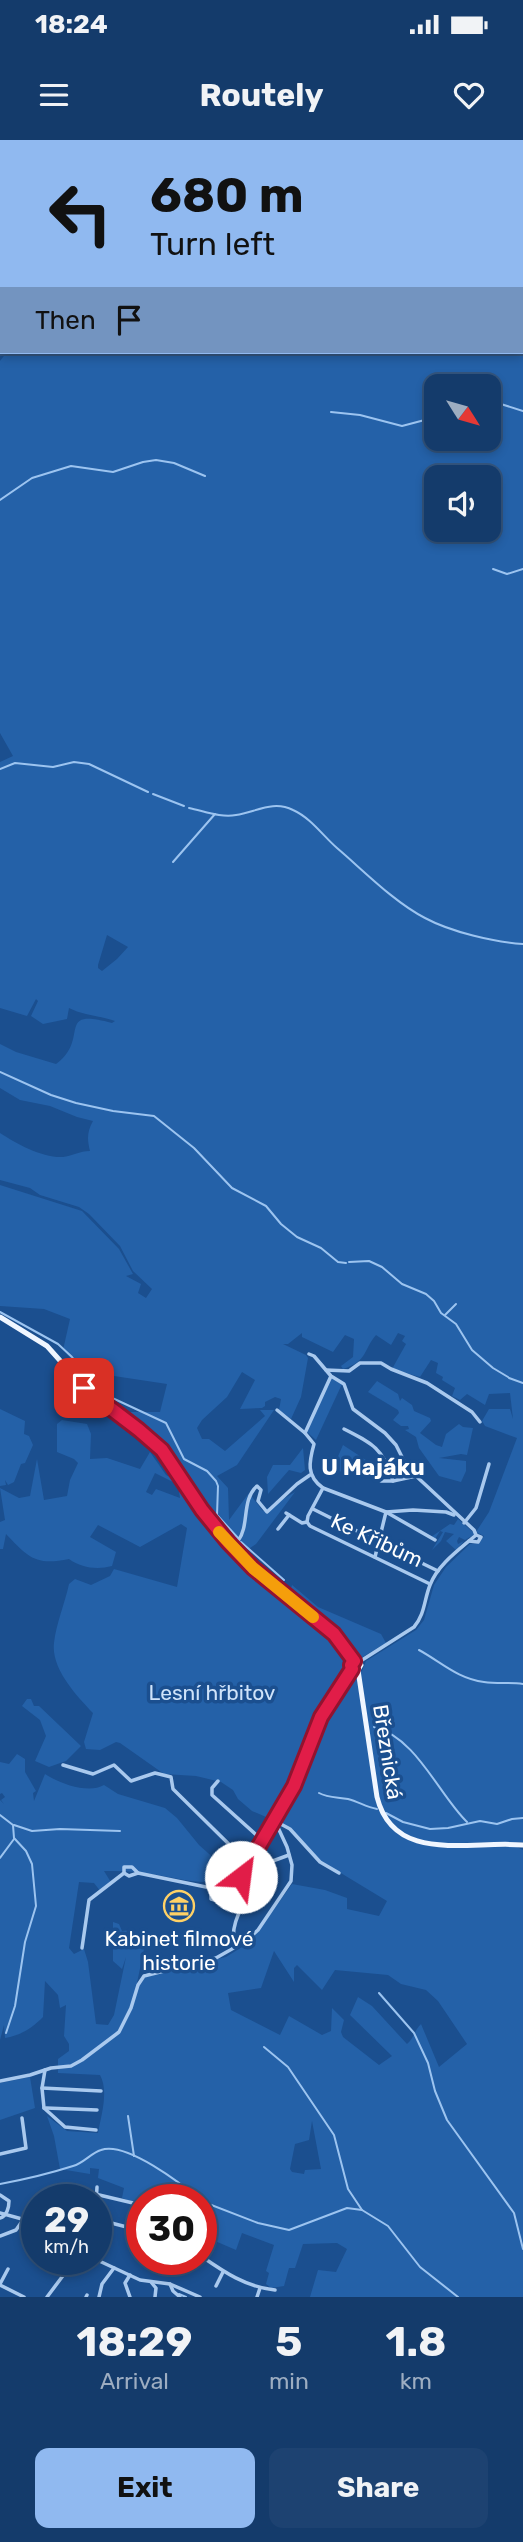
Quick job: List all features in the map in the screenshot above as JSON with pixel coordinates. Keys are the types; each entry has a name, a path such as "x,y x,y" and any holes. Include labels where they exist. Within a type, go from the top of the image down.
{"main road":[{"path":"0,1317 44,1344 89,1393 154,1443 165,1454 202,1510 228,1542 253,1568 334,1634 356,1661"},
{"name":"Březnická","path":"356,1661 361,1666 355,1669 377,1797 383,1815 391,1827 405,1837 421,1843 523,1845"}],"street":[{"path":"309,1354 314,1356 331,1376 344,1384 353,1409 369,1419 396,1445 416,1476 476,1535 446,1561 430,1584 421,1619 415,1627 356,1661"},
{"path":"326,1370 349,1371 360,1363 381,1363 427,1382 471,1412 480,1422"},
{"path":"305,1433 331,1376"},
{"path":"277,1410 314,1444 309,1462 310,1475 323,1488 386,1512 435,1540"},
{"path":"344,1429 369,1441 377,1449 388,1465 393,1481"},
{"path":"464,1522 476,1507 489,1464"},
{"path":"228,1542 236,1542 244,1533 247,1503 252,1490 257,1486 261,1490 258,1501 267,1512 310,1475"},
{"path":"381,1481 416,1476"},
{"name":"Ke Křibům","path":"323,1488 307,1522 310,1526 430,1584"},
{"path":"313,1509 379,1542"},
{"path":"386,1512 446,1512 460,1518"},
{"path":"375,1557 386,1512"},
{"path":"278,1530 287,1514 307,1522"},
{"path":"399,1552 439,1572"},
{"path":"82,1948 89,1900 124,1873 123,1869 128,1866 138,1873 222,1894 231,1892 300,1775 321,1717 355,1669"},
{"path":"67,1765 93,1774 114,1765 133,1782 155,1773 171,1777 173,1788 249,1864"},
{"path":"218,1782 212,1788 212,1795 263,1840"},
{"path":"0,2081 78,2063 119,2032 131,2008 138,1984 144,1976 211,1960 236,1947 258,1930 289,1885 292,1874 283,1835 275,1821"},
{"path":"275,1821 290,1829 320,1862 339,1873"},
{"path":"236,1947 232,1936 240,1910 270,1861 289,1855"},
{"path":"124,1873 129,1876 138,1873"},
{"path":"45,2070 42,2088 44,2108 65,2127 96,2130"},
{"path":"42,2088 101,2091"},
{"path":"44,2108 97,2110"},
{"path":"0,2154 26,2148 21,2121"},
{"path":"0,2195 9,2200 2,2215 21,2220"},
{"path":"0,2236 16,2230 21,2223"},
{"path":"99,2297 102,2284 114,2267 126,2273"},
{"path":"217,2268 260,2288 275,2290"},
{"path":"8,2269 0,2285 24,2297"},
{"path":"216,2286 223,2272"},
{"path":"47,2297 64,2275"},
{"path":"130,2297 125,2285 130,2275 140,2280 170,2284 200,2297"},
{"path":"151,2282 156,2288 155,2297"},
{"path":"170,2284 180,2297"},
{"path":"257,2297 260,2288"},
{"path":"8,2297 10,2291"}],"green space":[{"path":"5,354 523,354 523,1842 451,1843 451,1847 517,1847 523,1850 523,2297 310,2297 318,2270 336,2272 347,2249 337,2243 303,2244 295,2268 289,2268 284,2286 271,2288 266,2284 269,2273 266,2271 274,2245 242,2233 236,2250 217,2242 217,2184 126,2184 126,2199 122,2198 124,2188 98,2178 99,2169 90,2168 90,2174 60,2169 47,2116 67,2131 98,2133 104,2104 104,2088 100,2075 58,2073 58,2059 69,2051 69,2044 64,2036 66,2005 60,2008 58,1995 45,1981 43,2017 26,2031 5,2038 4,2025 0,2040 0,1800 4,1804 1,1800 5,1797 0,1794 0,1762 9,1764 17,1754 25,1759 25,1772 36,1791 33,1793 34,1801 45,1774 74,1787 98,1788 104,1785 118,1794 165,1808 199,1845 235,1877 201,1882 138,1872 104,1871 112,1884 101,1892 94,1883 79,1882 69,1948 74,1954 84,1949 96,2024 108,2025 114,2015 126,1957 122,1969 113,1961 113,1922 119,1924 122,1931 133,1930 131,1944 127,1946 144,1949 137,1983 140,1985 146,1976 226,1957 250,1942 292,1884 325,1890 347,1898 347,1909 379,1916 387,1901 321,1861 278,1820 303,1770 324,1715 345,1681 362,1671 366,1661 416,1630 424,1620 434,1585 446,1567 470,1544 479,1543 484,1536 476,1532 489,1512 517,1438 485,1426 482,1421 489,1409 510,1409 513,1419 510,1393 489,1394 485,1405 467,1394 460,1400 452,1396 455,1388 436,1373 438,1363 431,1360 420,1377 392,1369 406,1344 402,1341 405,1336 398,1333 391,1345 376,1335 361,1359 343,1369 341,1366 353,1357 354,1339 345,1335 333,1352 302,1337 302,1333 288,1344 283,1344 308,1358 301,1397 291,1419 279,1410 281,1399 275,1397 265,1402 262,1408 240,1409 255,1380 242,1372 227,1397 197,1428 202,1439 209,1439 225,1451 265,1416 260,1410 274,1410 237,1465 217,1476 228,1488 229,1520 249,1493 263,1511 295,1492 256,1544 241,1554 227,1539 170,1455 123,1412 160,1412 167,1384 86,1375 63,1350 70,1319 44,1309 0,1306 0,1185 82,1211 119,1249 133,1274 126,1276 141,1284 138,1293 146,1298 152,1289 133,1271 120,1246 89,1214 79,1207 40,1195 30,1188 0,1180 0,1133 38,1153 63,1157 90,1151 88,1136 93,1121 50,1106 20,1100 0,1088 0,1073 5,1075 0,1072 0,1044 16,1052 56,1064 71,1045 78,1022 84,1019 112,1023 115,1021 69,1008 67,1019 43,1024 31,1016 38,1001 36,999 27,1016 0,1008 0,762 13,756 0,733 0,361","holes":["107,935 128,947 102,971 98,968","274,1951 294,1982 294,1968 297,1965 322,1990 335,1970 388,1975 401,1984 426,1990 438,2001 467,2044 439,2067 421,2024 407,2044 372,2006 358,1997 350,2015 392,2056 379,2065 343,2037 341,2032 344,2020 332,2008 331,2031 322,2035 289,2016 280,2035 231,2010 228,1993 261,1988","312,2121 321,2169 305,2170 304,2174 292,2172 290,2169 295,2144 309,2140"]},
{"path":"331,1378 342,1384 316,1440 307,1432"},
{"path":"377,1381 398,1394 400,1401 402,1398 412,1405 414,1411 430,1418 431,1421 420,1433 436,1445 442,1447 446,1434 459,1424 473,1428 467,1455 439,1458 466,1461 466,1471 461,1482 439,1476 419,1448 416,1437 405,1430 409,1429 408,1426 401,1426 393,1420 399,1413 398,1410 368,1392"},
{"path":"0,1409 25,1421 24,1434 29,1436 33,1445 14,1482 8,1485 5,1480 6,1485 0,1486"},
{"name":"Lesní hřbitov","path":"62,1420 87,1424 91,1434 90,1459 107,1458 140,1469 150,1452 166,1475 179,1482 175,1483 155,1473 146,1492 152,1495 156,1489 180,1498 178,1485 182,1486 238,1559 260,1581 322,1627 344,1651 346,1669 314,1727 301,1765 298,1764 291,1777 295,1781 273,1820 252,1811 238,1799 233,1790 221,1782 196,1776 164,1774 120,1743 116,1742 100,1750 86,1749 84,1742 93,1713 66,1681 54,1653 57,1628 69,1584 75,1579 91,1585 110,1576 114,1569 177,1587 187,1528 181,1524 140,1547 98,1525 90,1537 116,1552 112,1566 101,1568 84,1566 69,1559 48,1561 33,1558 6,1534 3,1549 0,1549 0,1522 5,1520 0,1488 19,1498 30,1496 37,1459 44,1500 67,1496 70,1480 78,1463 57,1452 57,1424"},
{"path":"343,1445 375,1466 381,1479 338,1471 340,1465 336,1461"},
{"path":"303,1448 305,1470 301,1473 289,1470 268,1494 267,1477 273,1465 290,1465"},
{"path":"458,1519 475,1534 465,1540 459,1537 458,1544 464,1541 456,1550 446,1541 454,1534 445,1532 432,1550 443,1532 440,1531 435,1539 431,1537 450,1524 454,1525"},
{"path":"292,1585 318,1607 381,1634 386,1643 361,1658 356,1657 328,1624 289,1595"},
{"path":"27,1699 31,1699 34,1706 39,1706 81,1746 66,1761 49,1767 35,1761 46,1736 40,1720 22,1706"},
{"path":"30,2077 35,2108 0,2120 0,2083"}],"waterway":[{"path":"501,404 523,411"},
{"path":"331,412 360,415 402,426 424,420"},
{"path":"0,500 32,478 71,466 113,472 156,460 174,463 205,476"},
{"path":"493,569 507,574 523,569"},
{"path":"0,769 15,763 53,767 74,762 89,764 148,792"},
{"path":"153,794 184,806"},
{"path":"189,808 224,816 271,806 286,807 306,818 380,886 413,911 460,932 523,944"},
{"path":"173,862 215,814"},
{"path":"0,1072 76,1103 154,1116 194,1148 232,1188 266,1206 281,1224 297,1237 321,1248 338,1262 346,1263"},
{"path":"349,1262 369,1261 382,1267 402,1284 426,1294 441,1313 456,1324 472,1350 508,1377"},
{"path":"445,1315 456,1304"},
{"path":"0,1312 58,1344 94,1385 108,1396 166,1423 184,1459 207,1471 216,1481 217,1515 238,1538"},
{"path":"509,1378 523,1383"},
{"path":"241,1542 284,1580"},
{"path":"419,1650 450,1669 475,1680 523,1684"},
{"path":"374,1727 389,1733 414,1754 467,1822"},
{"path":"319,1793 377,1809"},
{"path":"386,1813 403,1822 430,1829 480,1821 497,1824 523,1818"},
{"path":"0,1815 13,1825 14,1838 26,1851 32,1864 36,1906 25,1942 15,2006 6,2033"},
{"path":"14,1825 32,1831 120,1831"},
{"path":"0,1858 14,1839"},
{"path":"379,1993 414,2033 428,2063 435,2091 447,2120 514,2213 523,2249"},
{"path":"264,2047 288,2067 334,2135 348,2189 362,2210"},
{"path":"128,2116 134,2156"},
{"path":"0,2184 73,2166 97,2151 112,2149 139,2158 180,2184"},
{"path":"217,2207 258,2223 289,2230 347,2208 362,2210 388,2226 420,2267 458,2297"},
{"path":"179,2294 186,2297"}],"slow traffic":[{"path":"219,1532 253,1568 313,1617"}],"place":[{"name":"Kabinet filmové historie","path":"179,1906"}],"district":[{"name":"U Majáku","path":"373,1467"}],"route":[{"path":"84,1388 162,1450 202,1510 228,1542 253,1568 334,1634 354,1661 352,1669 321,1717 291,1793 241,1877"}]}
